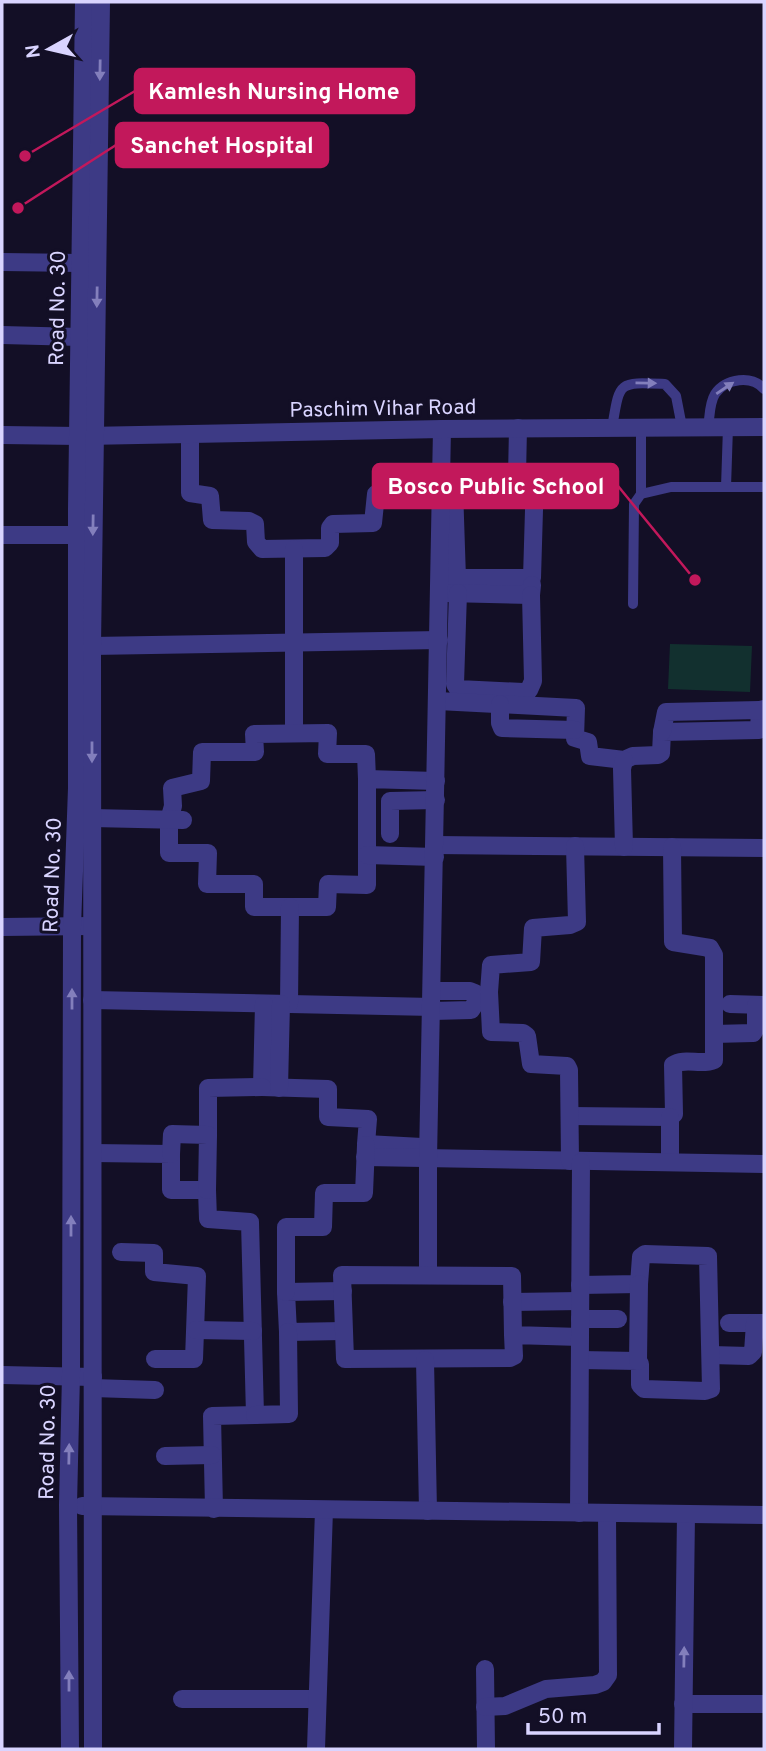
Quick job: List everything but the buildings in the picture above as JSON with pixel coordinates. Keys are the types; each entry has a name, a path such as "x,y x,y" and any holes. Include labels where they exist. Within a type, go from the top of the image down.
{"street":[{"name":"Road No. 30","path":"84,2 80,337 87,436 92,646 93,1749"},
{"name":"Road No. 30","path":"70,1749 68,1505 78,535 87,436 101,2"},
{"path":"2,262 80,263"},
{"path":"2,335 80,337"},
{"name":"Paschim Vihar Road","path":"2,435 764,427"},
{"path":"518,428 526,476 532,586 533,681 529,690 523,692 458,689 452,586 454,488 457,479 464,475 526,476 589,478"},
{"path":"428,1275 428,1153 439,640 452,586 441,500 442,429"},
{"path":"190,434 190,493 210,496 212,520 249,521 256,526 256,542 260,548 327,547 333,524 373,523 376,495 441,500"},
{"path":"384,473 441,476"},
{"path":"2,535 78,535"},
{"path":"294,549 294,733"},
{"path":"452,586 532,586"},
{"path":"92,646 439,640"},
{"path":"438,701 576,708 575,738 588,742 590,756 624,760 633,755 662,753 662,732 759,730 762,710"},
{"path":"178,826 172,788 201,780 202,752 256,752 254,734 328,733 327,754 366,754 367,884 328,884 327,907 254,907 254,884 207,884 208,853 169,853 178,826 183,794"},
{"path":"624,760 624,847"},
{"path":"367,779 436,781"},
{"path":"390,834 390,801 436,800"},
{"path":"92,818 178,826"},
{"path":"367,855 575,846 764,848"},
{"path":"575,846 577,922 533,928 530,963 491,965 483,1001 491,1032 526,1035 529,1060 533,1065 567,1066 575,1162 580,1310 579,1513"},
{"path":"670,1162 670,1117 674,1114 673,1065 679,1061 706,1062 714,1059 713,951 710,948 675,943 671,937 672,847"},
{"path":"271,1088 290,907"},
{"path":"2,927 92,926"},
{"path":"92,1000 278,1004 433,1003 471,1010 483,1001"},
{"path":"714,1034 753,1032 756,1028 760,1005 730,1004"},
{"path":"214,1509 212,1416 254,1415 289,1414 286,1227 323,1227 324,1193 364,1193 368,1119 328,1117 328,1089 208,1088 208,1219 250,1222 254,1415"},
{"path":"570,1116 670,1117"},
{"path":"207,1190 171,1189 171,1154 172,1134 208,1135"},
{"path":"365,1151 575,1162 764,1164"},
{"path":"71,1166 93,1160 171,1154"},
{"path":"121,1252 154,1254 153,1272 197,1276 194,1359 155,1359"},
{"path":"645,1254 708,1256 711,1389 641,1388 638,1361 639,1284 641,1257 645,1254"},
{"path":"342,1275 512,1276 514,1356 510,1359 345,1359 343,1291 342,1275"},
{"path":"513,1335 639,1284"},
{"path":"286,1292 343,1291"},
{"path":"512,1302 580,1310 618,1319"},
{"path":"711,1354 749,1356 753,1352 759,1323 729,1323"},
{"path":"196,1329 253,1331"},
{"path":"288,1332 343,1331"},
{"path":"425,1360 428,1511"},
{"path":"580,1360 638,1361"},
{"path":"2,1375 71,1375 93,1382 155,1390"},
{"path":"165,1456 212,1455"},
{"path":"68,1505 764,1515"},
{"path":"316,1749 324,1510"},
{"path":"485,1706 505,1706 546,1689 595,1685 603,1682 608,1675 607,1513"},
{"path":"683,1749 686,1514"},
{"path":"485,1669 486,1749"},
{"path":"182,1699 317,1699"},
{"path":"683,1704 764,1704"}],"lane":[{"path":"708,427 714,396 725,384 749,380 758,382 764,389"},
{"path":"612,428 620,391 625,384 633,383 665,384 673,391 679,405 682,428"},
{"path":"726,487 728,427"},
{"path":"633,604 634,504 641,494 641,428"},
{"path":"641,494 671,487 764,487"}],"green space":[{"path":"670,644 752,646 750,692 668,689"}],"place":[{"name":"Kamlesh Nursing Home","path":"25,156"},
{"name":"Sanchet Hospital","path":"18,208"},
{"name":"Bosco Public School","path":"695,580"}]}
